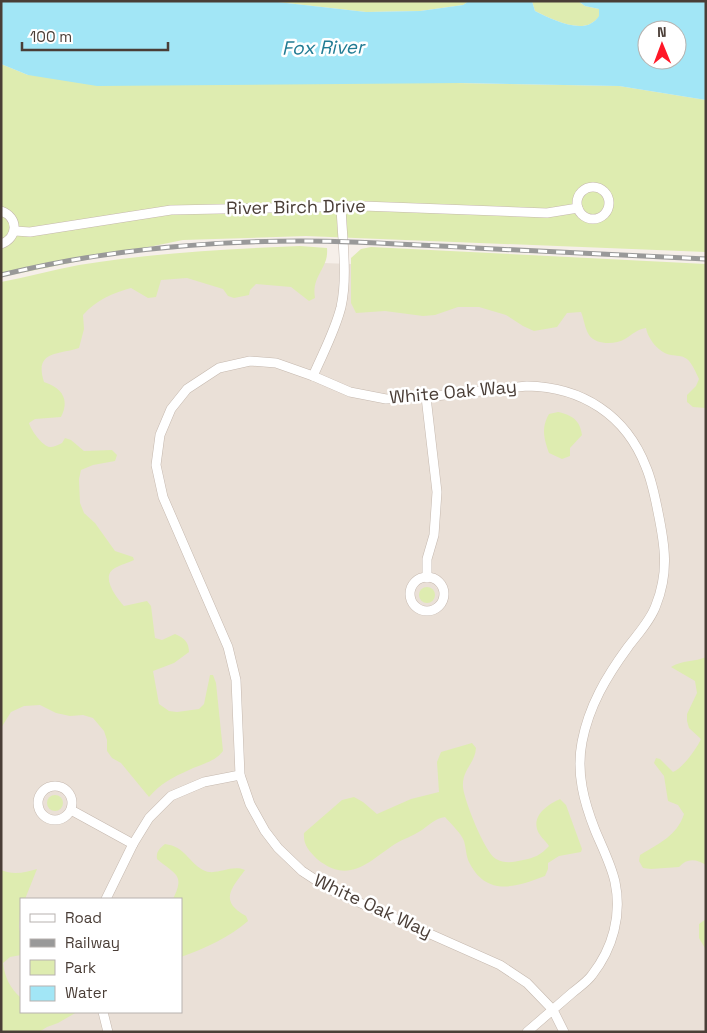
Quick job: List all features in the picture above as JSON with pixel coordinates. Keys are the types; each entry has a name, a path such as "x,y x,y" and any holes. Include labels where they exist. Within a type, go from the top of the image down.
{"street":[{"name":"River Birch Drive","path":"15,231 30,232 170,210 341,206 547,213 578,208"},
{"path":"313,376 337,321 341,305 343,272 341,206"},
{"path":"1,211 11,217 15,226 15,231 10,240 1,244"},
{"name":"White Oak Way","path":"553,1010 592,976 612,938 618,914 615,884 590,818 580,784 579,762 593,704 609,673 655,608 663,586 666,559 665,544 655,496 646,466 626,430 601,408 576,393 541,386 527,386 426,398 386,399 350,392 276,363 250,361 219,368 187,389 171,409 160,435 156,465 163,497 228,647 236,680 240,775 250,804 261,825 278,848 302,871 332,890 500,965 527,982 553,1010 564,1032"},
{"path":"426,398 437,492 434,535 428,560 427,578"},
{"path":"106,898 133,844 149,818 170,796 204,782 240,775"},
{"path":"71,810 133,844"},
{"path":"527,1032 553,1010"},
{"path":"104,1013 108,1032"}],"shaded area":[{"path":"213,259 706,277 706,1032 1,1032 1,294"}],"green space":[{"path":"269,1 469,1 463,5 420,11 366,12"},
{"path":"532,1 578,1 585,6 599,9 600,16 584,26 570,25 535,11"},
{"path":"1,64 28,75 619,86 706,100 706,252 306,236 183,240 1,277"},
{"path":"300,246 327,248 325,261 315,283 315,298 309,301 291,287 256,284 250,290 249,295 234,298 228,296 223,289 187,278 161,280 156,297 148,298 131,288 111,295 93,305 83,315 84,329 79,348 50,356 45,359 42,365 44,382 56,387 60,391 65,405 61,417 35,419 29,423 37,437 50,447 62,443 65,438 71,440 84,451 112,450 117,455 115,461 93,465 81,470 79,479 80,503 84,513 95,523 115,551 133,557 134,560 115,568 111,572 109,581 111,587 124,606 147,601 151,606 155,638 162,640 175,634 187,643 189,652 174,663 153,671 159,704 169,711 177,712 199,709 204,704 210,675 213,675 216,683 223,751 212,760 167,781 149,797 121,763 112,758 107,751 107,740 104,731 93,718 83,715 70,716 56,713 40,705 24,706 11,712 1,728 1,282 79,265 134,257"},
{"path":"371,247 706,264 706,408 693,407 687,402 687,395 696,386 699,379 691,363 681,356 667,354 658,348 652,341 646,328 621,341 606,343 596,341 589,335 581,312 567,313 557,327 534,331 506,315 479,307 458,307 435,315 423,316 385,311 356,313 351,303 351,258 361,249"},
{"path":"558,412 574,419 582,435 570,448 570,456 562,459 549,453 544,433 546,419 549,414"},
{"path":"427,587 433,589 435,595 433,601 427,603 421,601 419,595 421,589"},
{"path":"706,657 706,865 692,860 685,862 679,867 643,868 639,861 640,855 672,834 681,822 684,814 678,805 668,801 664,776 654,763 656,758 660,759 673,772 685,762 701,739 689,728 687,721 687,714 697,693 695,681 671,667"},
{"path":"472,743 476,748 464,776 464,794 476,826 491,855 499,861 509,862 531,858 543,852 549,846 537,829 537,819 543,810 560,799 566,805 582,849 581,852 559,856 548,863 545,876 522,884 501,886 483,880 475,872 468,860 463,838 445,817 436,820 419,832 395,844 367,864 358,868 339,870 328,867 307,848 304,841 304,833 342,800 354,797 377,814 411,799 439,792 437,762 441,752"},
{"path":"55,795 63,803 55,811 47,803"},
{"path":"165,844 178,848 203,870 208,872 234,868 245,870 232,889 230,900 232,905 246,916 248,921 216,942 182,957 182,898 174,898 177,891 178,879 173,872 157,859 158,851"},
{"path":"37,869 25,898 20,898 20,955 10,957 3,963 5,973 11,986 20,997 20,1013 75,1013 39,1032 1,1032 1,870 10,873 28,872"},
{"path":"706,919 706,950 699,938 699,924"}],"water":[{"name":"Fox River","path":"1,1 269,1 366,12 420,11 463,5 469,1 532,1 535,11 547,17 570,25 584,26 590,24 599,16 599,9 585,6 578,1 706,1 706,100 619,86 461,83 97,86 28,75 1,64"}],"railway":[{"path":"1,275 75,260 150,249 263,241 366,242 706,259"}]}
